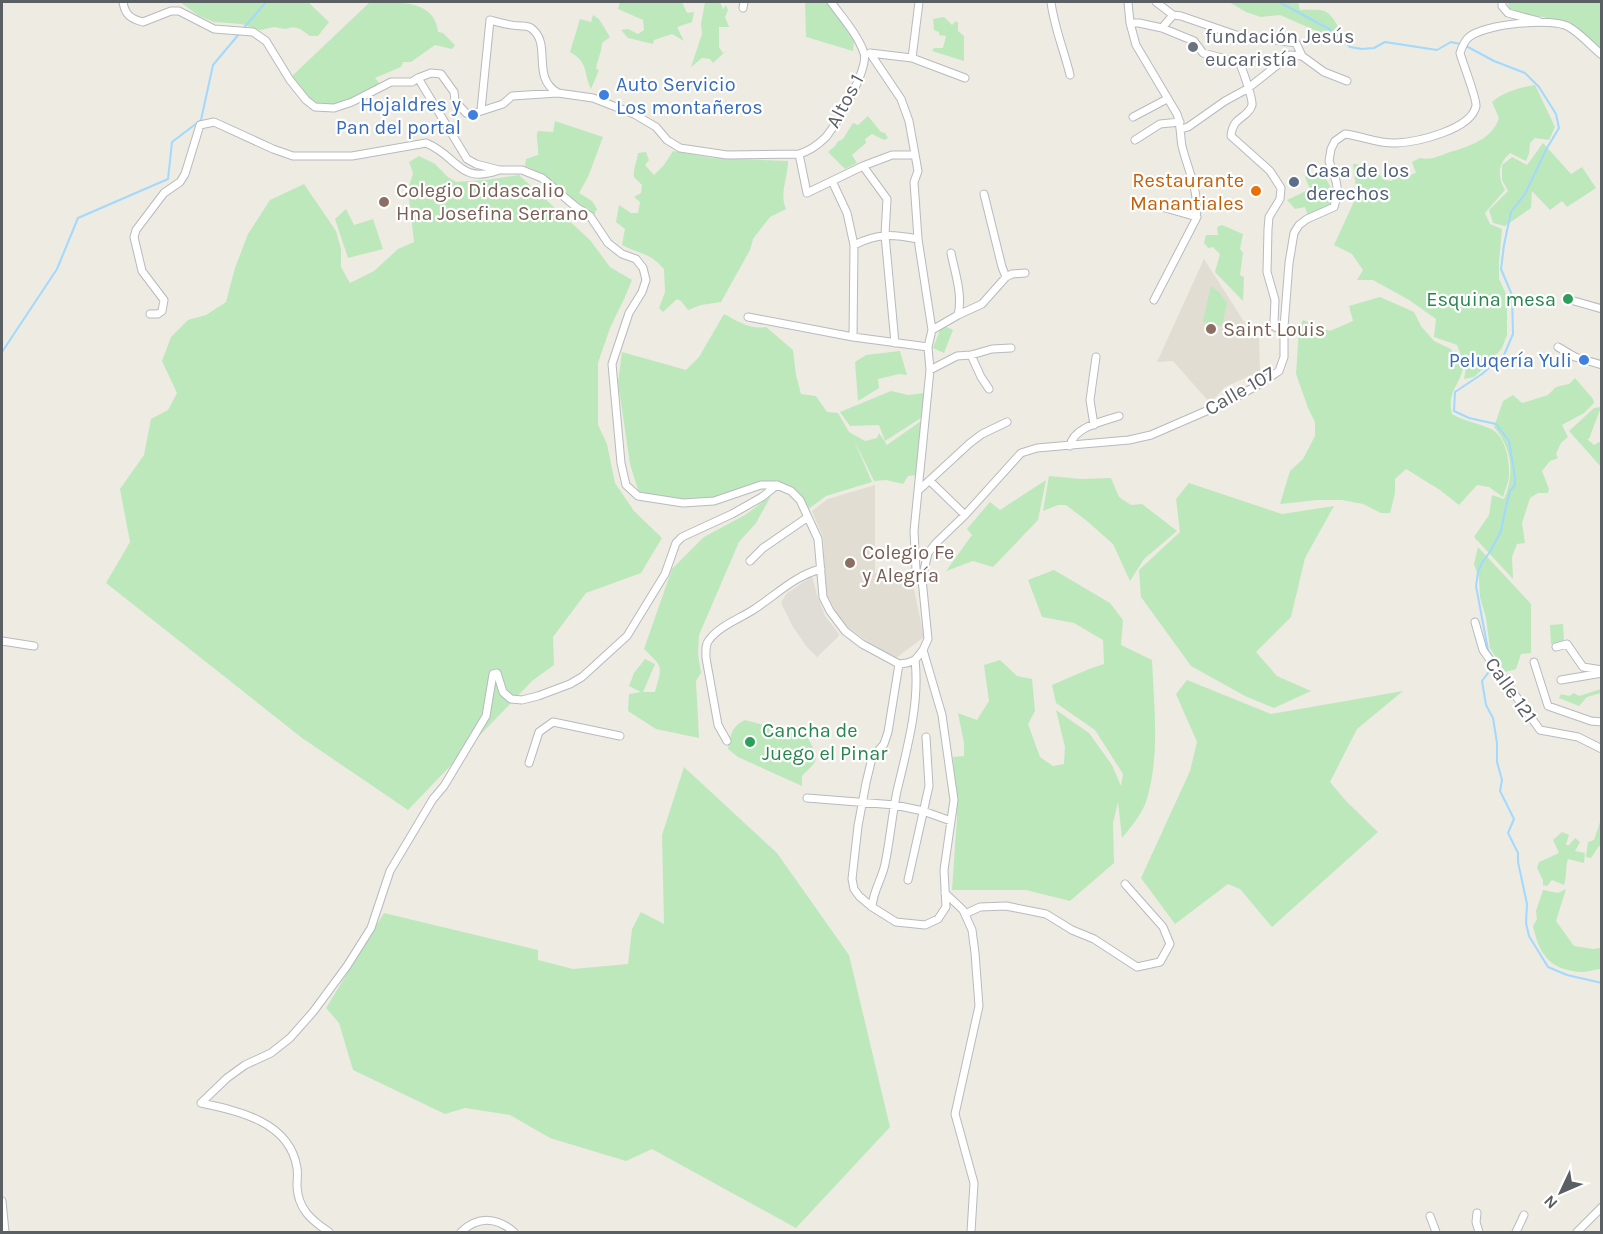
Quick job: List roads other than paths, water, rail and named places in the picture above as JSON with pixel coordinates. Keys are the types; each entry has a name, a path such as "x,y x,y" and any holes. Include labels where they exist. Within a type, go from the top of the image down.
{"street":[{"path":"123,2 130,18 143,22 171,11 179,11 214,29 253,32 266,41 290,80 306,100 315,107 334,108 352,102 391,81 412,81 431,73 441,74 454,92 455,101 462,110 472,114 503,104 512,96 558,93 592,98 634,114 656,127 667,140 680,148 727,155 799,154 807,193 863,166 897,154 915,155"},
{"name":"Altos 1","path":"799,154 809,151 825,137 862,74 867,54 831,2"},
{"path":"912,58 919,2"},
{"path":"1051,2 1055,28 1070,75"},
{"path":"1128,2 1130,23 1136,45 1177,114 1182,144 1196,190 1197,217 1154,300"},
{"path":"1156,2 1173,15 1193,19 1244,37 1296,43 1302,56 1324,72 1347,81"},
{"path":"1502,2 1502,6 1508,13 1544,24 1568,26 1602,55"},
{"path":"1162,28 1173,15"},
{"path":"481,110 490,20 512,26 527,26 532,29 542,43 541,61 546,82 558,93"},
{"path":"1130,23 1162,28 1194,42 1203,53 1237,62 1241,68 1252,105 1235,121 1231,136 1270,171 1281,188 1280,199 1269,217 1267,272 1275,300 1274,322 1278,329 1283,330 1284,327"},
{"name":"Calle 107","path":"922,579 928,554 949,528 965,515 1021,453 1036,448 1130,440 1151,435 1210,410 1271,377 1282,365 1284,357 1289,263 1294,233 1307,219 1334,207 1337,200 1336,181 1329,161 1335,141 1345,134 1378,142 1396,143 1449,131 1466,123 1473,115 1477,103 1465,74 1460,53 1465,41 1481,30 1514,23 1544,24"},
{"path":"418,78 467,159 476,165 499,170 522,170 542,178 590,216 609,243 622,254 636,259 643,268 646,280 642,292 629,313 612,364 621,463 626,485 638,496 699,504 761,485 777,485 791,491 800,500 818,539 823,597 830,610 844,630 862,644 899,664 915,660 928,639 922,579 916,570 914,531 930,370 928,347 932,330 918,239 914,182 918,171 909,121 901,99 867,54"},
{"path":"867,54 912,58 966,78"},
{"path":"1134,140 1160,124 1188,127 1225,100 1247,89 1287,56 1302,56"},
{"path":"1134,117 1167,99"},
{"path":"150,314 158,314 165,300 142,271 134,237 136,230 164,193 180,182 185,174 200,125 214,122 273,150 293,156 352,156 426,143 436,147 465,170 474,174 484,175 499,170"},
{"path":"863,166 886,199 885,235 895,343"},
{"path":"832,181 847,213 854,245 853,337"},
{"path":"984,194 1006,277"},
{"path":"1155,205 1197,217"},
{"path":"854,245 885,235 918,239"},
{"path":"951,253 958,284 960,306 958,315"},
{"path":"932,330 982,304 1006,277 1025,273"},
{"path":"1567,299 1602,309"},
{"path":"748,318 853,337 928,347"},
{"path":"1558,347 1575,357 1602,365"},
{"path":"930,370 957,356 1011,348"},
{"path":"971,355 989,389"},
{"path":"1094,425 1090,400 1096,357"},
{"path":"1070,446 1072,437 1094,425 1119,416"},
{"path":"919,490 976,439 1007,422"},
{"path":"930,481 965,515"},
{"path":"329,1233 316,1224 302,1208 298,1199 297,1168 291,1148 281,1135 239,1111 201,1103 227,1078 245,1065 271,1053 290,1038 313,1012 347,966 371,928 390,871 486,716 493,674 497,673 504,692 511,699 522,700 570,684 582,677 627,636 664,574 676,543 682,537 732,514 762,497 777,485"},
{"path":"750,561 763,548 808,517"},
{"path":"727,741 718,725 707,665 706,648 709,640 721,628 755,609 796,579 811,571 821,569"},
{"name":"Calle 121","path":"1475,622 1483,650 1540,730 1578,737 1602,749"},
{"path":"2,641 34,646"},
{"path":"1556,647 1567,644 1582,667 1602,671"},
{"path":"899,664 888,732 884,744 872,758 858,826 852,879 854,889 859,896 872,907 896,922 925,925 934,922 942,915 946,907 944,870 954,800 942,715 923,650"},
{"path":"872,907 873,895 881,880 885,862 914,717 915,660"},
{"path":"1534,662 1548,706 1591,721 1602,722"},
{"path":"1561,680 1602,671"},
{"path":"530,763 539,732 553,722 620,736"},
{"path":"908,880 929,786 926,737"},
{"path":"807,798 895,805 923,811 951,821"},
{"path":"965,914 980,908 1006,906 1046,914 1072,930 1094,939 1137,967 1160,962 1170,944 1163,927 1125,884"},
{"path":"945,893 965,914 972,930 979,1006 955,1114 974,1183 971,1233"},
{"path":"2,1201 5,1233"},
{"path":"1577,1233 1602,1207"},
{"path":"1477,1213 1476,1222 1479,1233"},
{"path":"1516,1233 1524,1215"},
{"path":"1430,1216 1436,1233"},
{"path":"461,1233 469,1225 486,1219 501,1222 514,1233"}],"waterway":[{"path":"243,29 266,2"},
{"path":"1193,2 1208,2"},
{"path":"1279,2 1329,29 1350,47 1374,48 1385,42 1437,50 1451,42 1460,44"},
{"path":"2,352 57,269 78,218 168,179 172,142 201,120 213,65 239,34"},
{"path":"1466,46 1494,61 1525,73 1539,87 1556,114 1559,128 1525,194 1511,212 1501,269 1512,295 1513,334 1504,355 1482,374 1455,392 1454,411 1469,418 1496,424 1509,441 1515,477 1515,485 1510,491 1501,531 1483,561 1478,572 1476,586 1488,650 1494,659"},
{"path":"1491,669 1482,681 1486,705 1493,718 1497,762 1502,780 1500,791 1514,819 1508,833 1518,853 1527,904 1526,923 1529,936 1548,967 1567,975 1602,983"}],"place":[{"name":"fundación Jesús eucaristía","path":"1193,47"},
{"name":"Auto Servicio Los montañeros","path":"604,95"},
{"name":"Hojaldres y Pan del portal","path":"473,115"},
{"name":"Casa de los derechos","path":"1294,182"},
{"name":"Restaurante Manantiales","path":"1256,191"},
{"name":"Colegio Didascalio Hna Josefina Serrano","path":"384,202"},
{"name":"Esquina mesa","path":"1568,299"},
{"name":"Saint Louis","path":"1211,329"},
{"name":"Peluqería Yuli","path":"1584,360"},
{"name":"Colegio Fe y Alegría","path":"850,563"},
{"name":"Cancha de Juego el Pinar","path":"750,742"}]}
